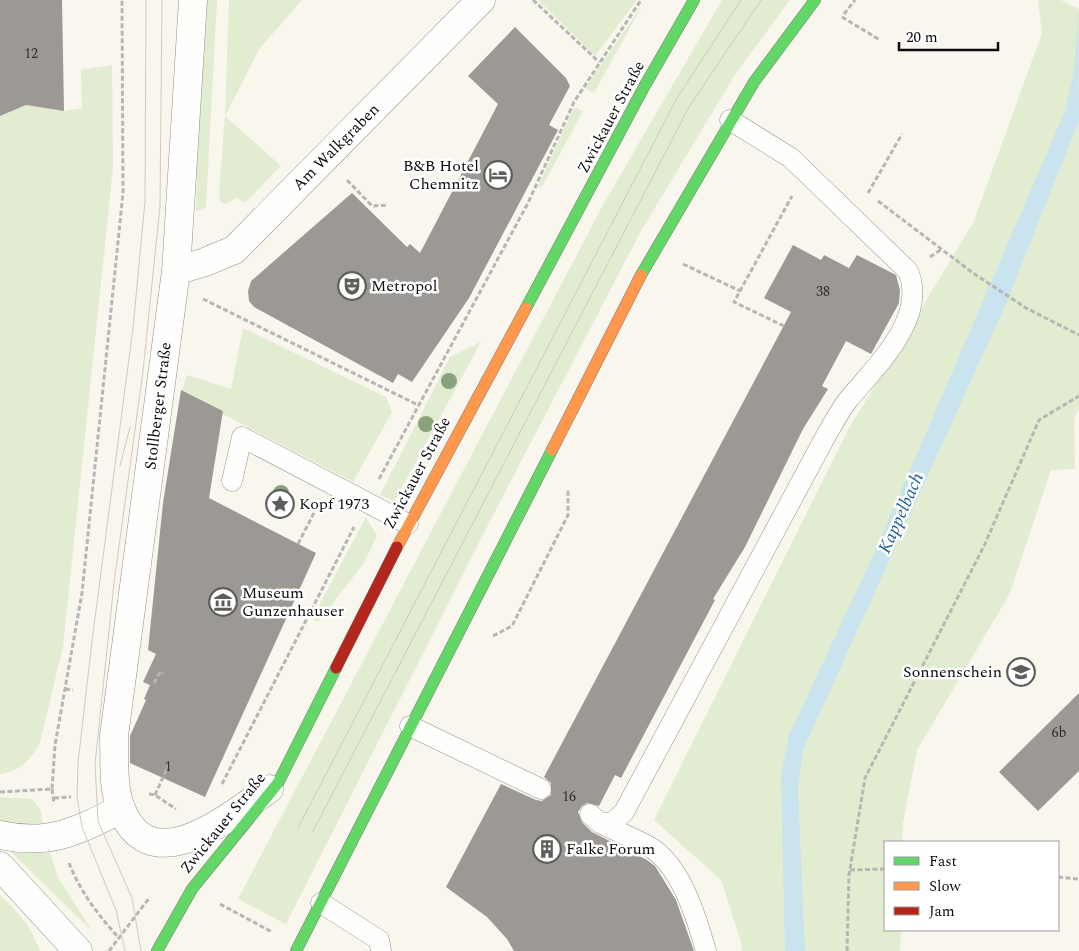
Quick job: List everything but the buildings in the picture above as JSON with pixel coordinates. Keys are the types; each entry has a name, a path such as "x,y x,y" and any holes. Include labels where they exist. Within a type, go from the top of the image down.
{"main road":[{"name":"Zwickauer Straße","path":"157,951 192,889 278,783 408,524 565,238 644,87 694,0"},
{"path":"298,948 648,261 730,120 765,67 815,0"}],"street":[{"name":"Stollberger Straße","path":"121,809 116,783 114,736 176,270 193,0"},
{"name":"Am Walkgraben","path":"176,270 205,262 234,250 480,0"},
{"path":"0,835 42,840 58,836 121,809 142,837 156,844 177,842 200,835 278,783"},
{"path":"0,866 78,951"}],"lane":[{"path":"706,951 686,894 669,865 653,850 595,819 613,822 624,812 822,443 848,401 881,364 909,316 913,304 914,284 908,270 791,158 730,120"},
{"path":"232,481 242,437 366,504 408,524"},
{"path":"410,726 541,789"},
{"path":"321,903 379,940 381,951"}],"path":[{"path":"118,937 100,918 71,869 58,836 52,789 55,745 82,593 123,193 122,0"},
{"path":"533,0 599,62"},
{"path":"220,788 418,405 528,203 574,102 641,0"},
{"path":"836,25 855,0"},
{"path":"842,17 880,40"},
{"path":"902,134 868,193 973,274 1026,308 1079,335"},
{"path":"784,326 734,302 805,173"},
{"path":"357,190 372,206 388,205"},
{"path":"934,255 942,249"},
{"path":"678,272 687,255"},
{"path":"205,262 203,299 418,405"},
{"path":"682,264 740,291"},
{"path":"847,951 850,870 865,778 984,546 1039,420 1079,396"},
{"path":"491,636 512,626 568,515 568,484"},
{"path":"298,544 303,533"},
{"path":"85,557 92,559"},
{"path":"65,689 73,690"},
{"path":"155,795 168,766"},
{"path":"0,792 52,789"},
{"path":"850,870 884,868"},
{"path":"1059,877 1079,879"},
{"path":"192,889 298,948"},
{"path":"109,951 152,894"}],"green space":[{"path":"201,0 217,0 206,207 196,212"},
{"path":"229,0 302,0 260,48 225,116"},
{"path":"538,0 637,0 595,56"},
{"path":"722,0 790,0 736,73 641,231 490,521 286,924 238,899 603,205"},
{"path":"1038,0 1061,0 1079,9 1079,408 1074,419 1075,469 1051,470 1009,595 917,750 903,823 902,841 884,841 884,931 901,931 900,951 742,951 741,942 721,880 654,820 848,430 974,221 1042,33"},
{"path":"643,4 594,93 585,88"},
{"path":"112,65 113,168 63,647 40,742 24,764 13,771 0,774 0,116 26,105 64,111 82,108 81,70"},
{"path":"574,107 583,111 543,185 537,189"},
{"path":"225,116 281,166 245,203 237,198 225,204 220,201"},
{"path":"243,328 386,397 392,412 353,482 223,414 223,411 194,396 181,394 187,375 231,389"},
{"path":"481,342 394,502 380,495 450,357"},
{"path":"366,517 377,536 364,563 318,622 312,619"},
{"path":"0,797 32,799 41,811 43,825 29,827 0,820"},
{"path":"11,852 50,853 58,877 92,931"},
{"path":"0,895 24,920 40,951 0,951"}],"water":[{"name":"Kappelbach","path":"1078,9 1079,121 1005,306 803,750 798,790 805,951 785,951 781,775 789,735 872,558 1065,111 1074,71"}],"tram line":[{"path":"125,951 116,910 82,827 77,796 78,763 133,328 145,201 146,0"},
{"path":"141,951 132,898 98,821 95,764 114,583 143,371 160,206 162,0"},
{"path":"298,828 677,98 741,0"},
{"path":"312,833 689,107 761,0"},
{"path":"120,466 130,427"}],"traffic: fast":[{"path":"526,308 644,87 694,0"},
{"path":"641,275 754,82 815,0"},
{"path":"296,951 552,450"},
{"path":"157,951 192,889 278,783 336,668"}],"traffic: slow":[{"path":"552,450 641,275"},
{"path":"397,547 526,308"}],"traffic: jam":[{"path":"336,668 397,547"}],"place":[{"name":"B&B Hotel Chemnitz","path":"498,175"},
{"name":"Metropol","path":"352,286"},
{"name":"Kopf 1973","path":"280,504"},
{"name":"Museum Gunzenhauser","path":"223,602"},
{"name":"Sonnenschein","path":"1021,672"},
{"name":"Falke Forum","path":"547,849"}]}
